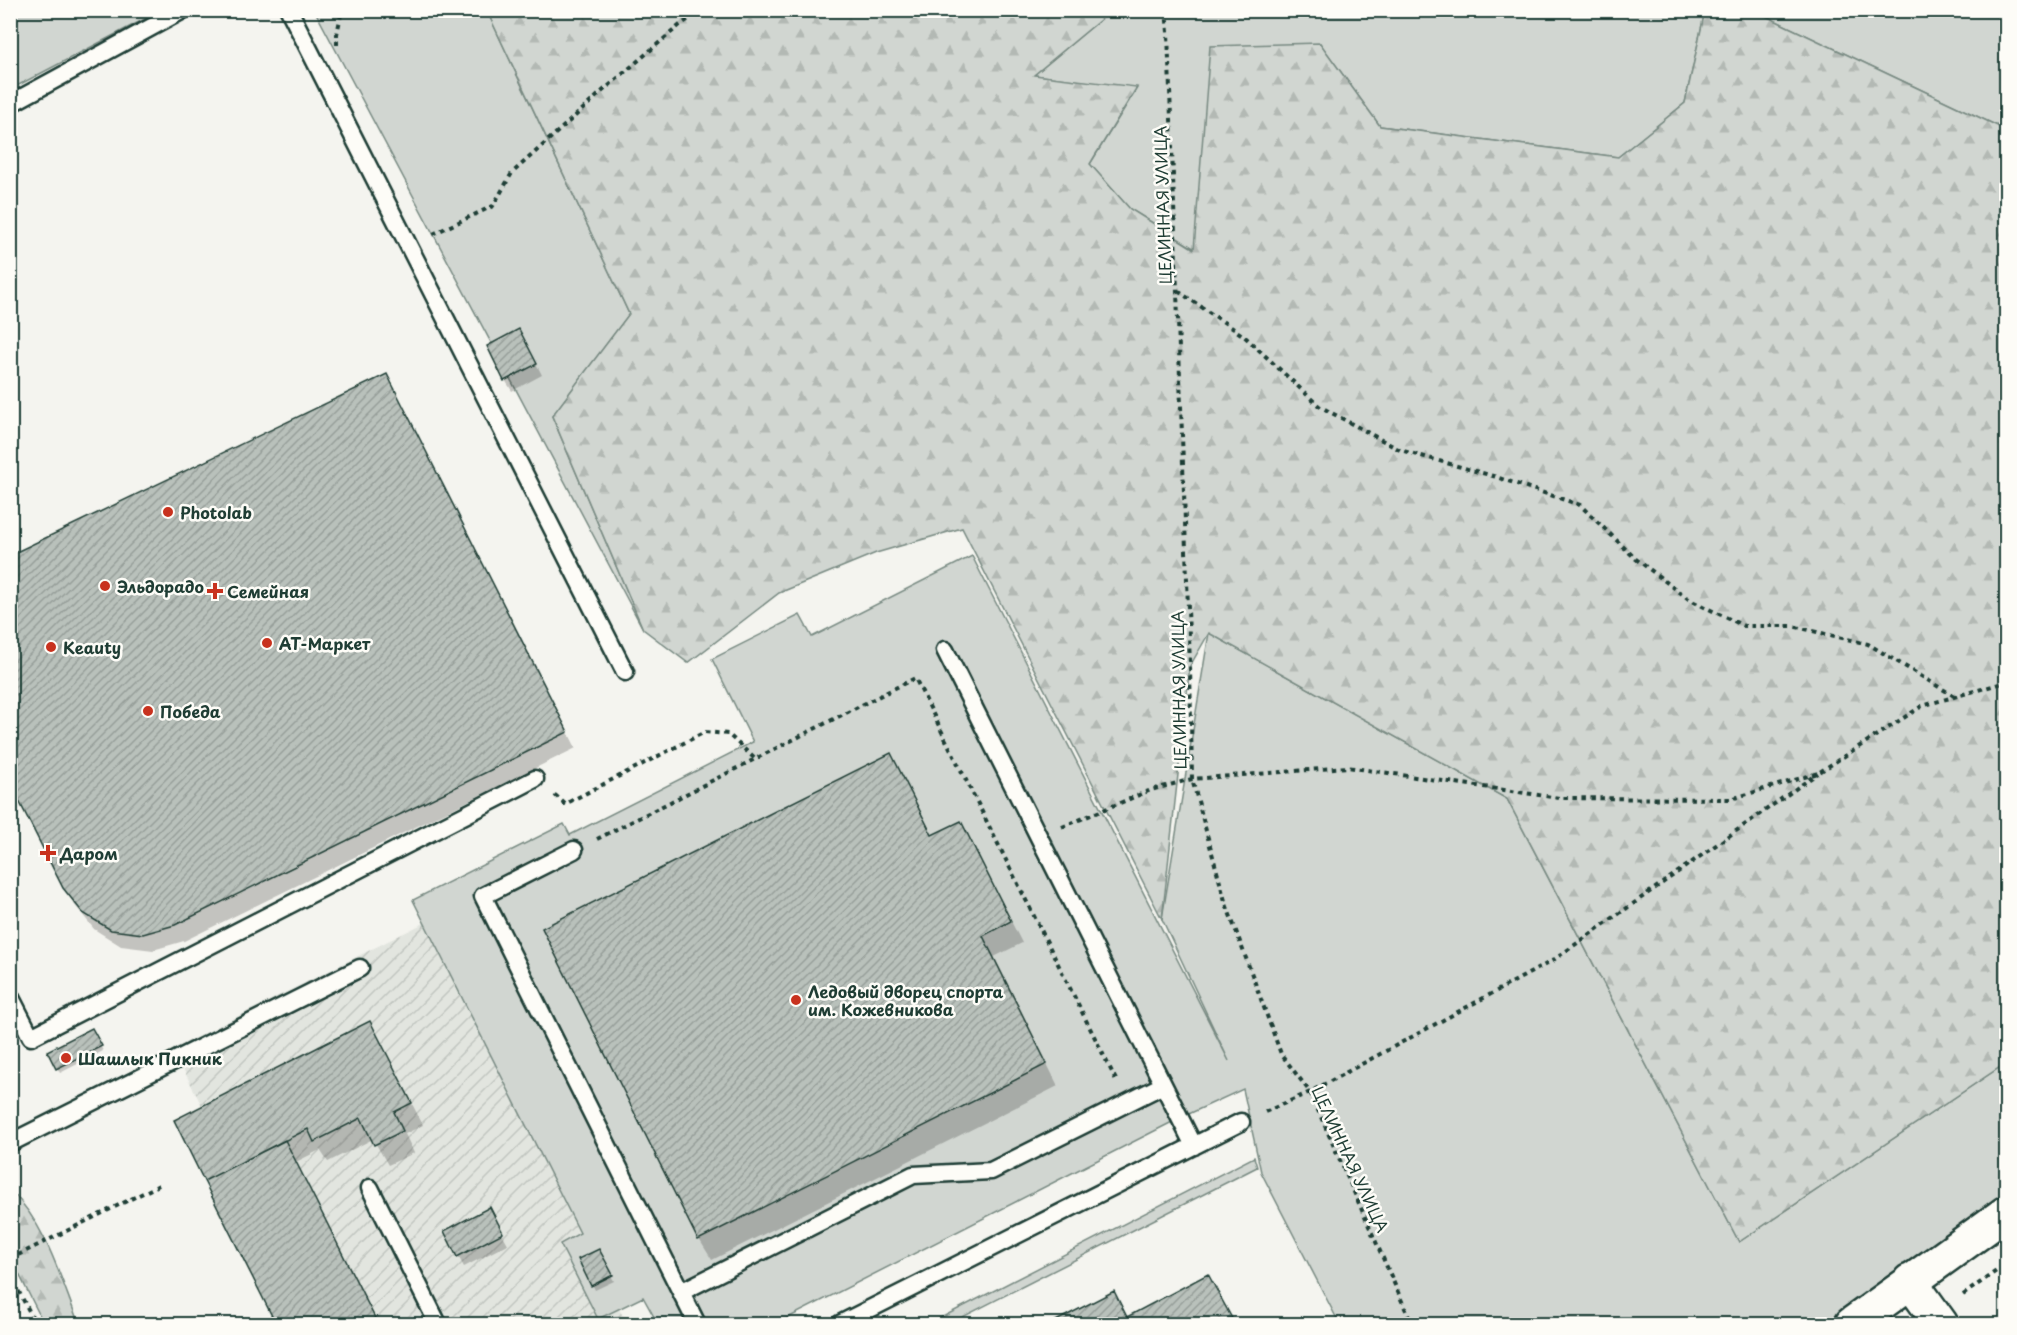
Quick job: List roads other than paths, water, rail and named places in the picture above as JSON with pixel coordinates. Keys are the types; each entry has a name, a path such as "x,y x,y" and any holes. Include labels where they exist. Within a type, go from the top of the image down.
{"street":[{"path":"1852,1324 2007,1213"},
{"path":"1910,1281 1941,1324"}],"lane":[{"path":"10,104 183,10"},
{"path":"289,10 625,672"},
{"path":"945,650 1194,1146"},
{"path":"10,996 31,1037 535,779"},
{"path":"574,850 483,896 698,1324"},
{"path":"10,1143 360,968"},
{"path":"681,1292 913,1175 992,1171 1163,1084"},
{"path":"840,1324 1241,1122"},
{"path":"369,1188 438,1324"}],"place":[{"name":"Photolab","path":"168,512"},
{"name":"Эльдорадо","path":"105,586"},
{"name":"Семейная","path":"215,591"},
{"name":"АТ-Маркет","path":"267,643"},
{"name":"Keauty","path":"51,647"},
{"name":"Победа","path":"148,711"},
{"name":"Даром","path":"48,853"},
{"name":"Ледовый дворец спорта им. Кожевникова","path":"796,1000"},
{"name":"Шашлык Пикник","path":"66,1058"}]}
